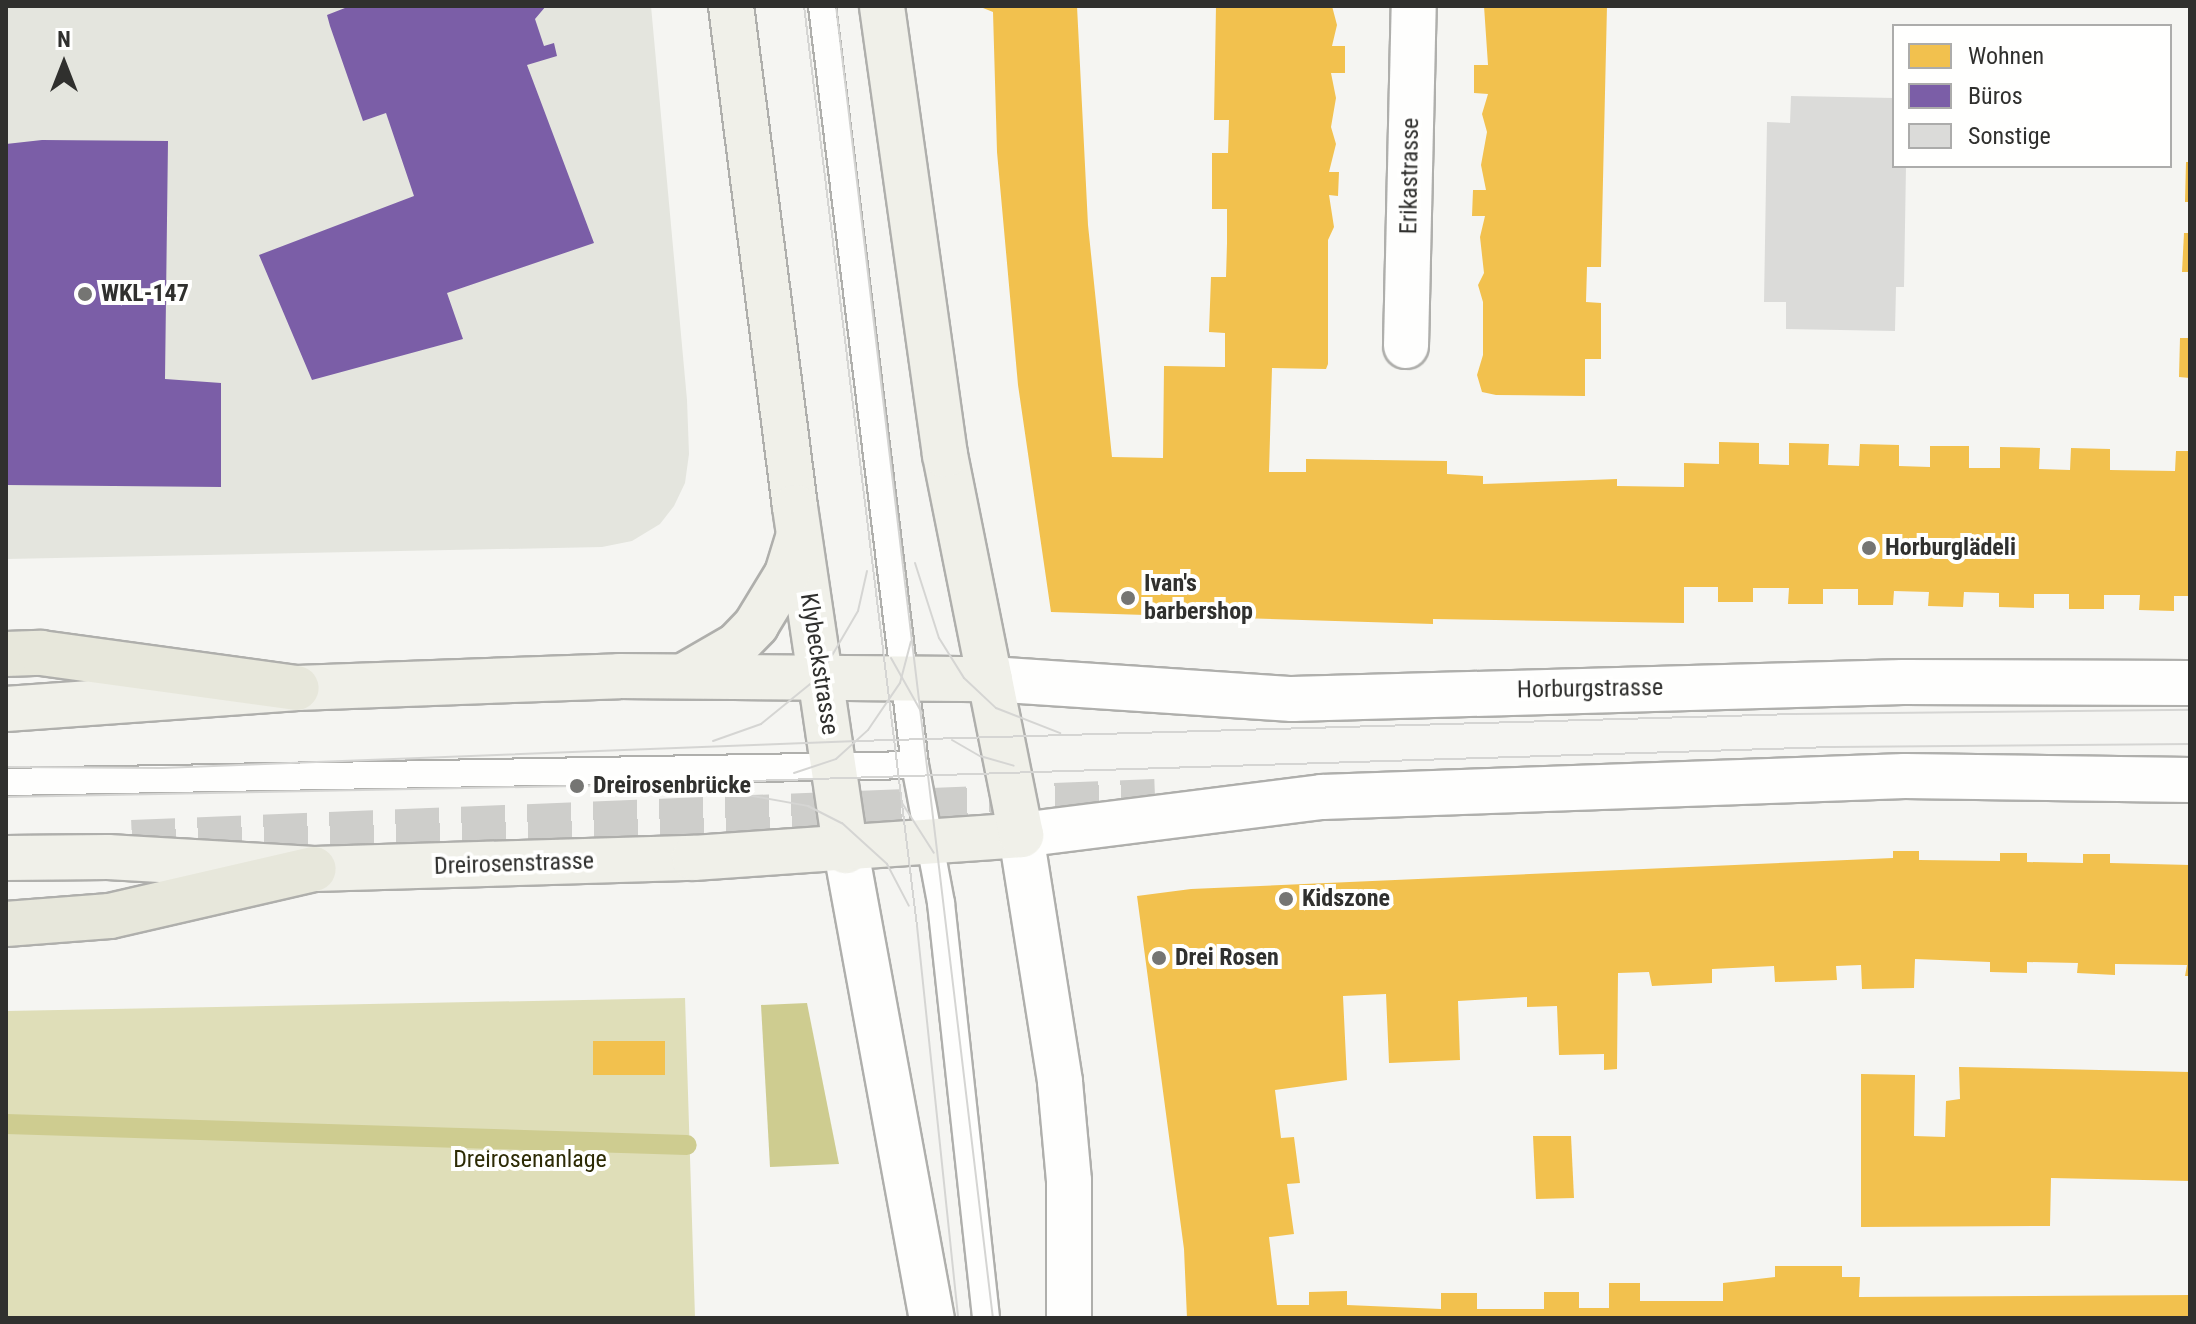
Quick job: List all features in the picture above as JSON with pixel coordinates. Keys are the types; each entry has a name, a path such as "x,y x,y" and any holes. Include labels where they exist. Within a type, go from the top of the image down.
{"highway":[{"path":"6,654 41,653 297,688"},
{"path":"6,924 110,916 314,869"}],"main road":[{"name":"Klybeckstrasse","path":"731,6 799,535 846,851"},
{"path":"882,6 945,455 1021,835"},
{"path":"685,675 737,645 756,625 787,574 799,535"},
{"path":"6,709 297,688 685,675 990,679"},
{"name":"Dreirosenstrasse","path":"6,858 108,857 314,869 846,851 1021,835"}],"street":[{"name":"Erikastrasse","path":"1406,346 1414,6"},
{"name":"Horburgstrasse","path":"990,679 1292,699 1903,682 2190,683"},
{"path":"1069,1318 1069,1181 1060,1082 1021,835 1322,797 1905,776 2190,780"},
{"name":"Klybeckstrasse","path":"846,851 932,1318"}],"lane":[{"path":"822,6 915,765 930,843 986,1318"},
{"path":"6,782 915,765"}],"shaded area":[{"path":"6,6 651,6 687,400 689,454 685,483 674,506 660,524 632,541 602,547 6,559"},
{"path":"807,1003 839,1164 770,1167 761,1005"}],"green space":[{"name":"Dreirosenanlage","path":"685,998 695,1318 6,1318 6,1011"}],"building: Wohnen":[{"path":"1077,6 1088,225 1112,457 1163,458 1164,366 1225,367 1225,333 1209,332 1211,277 1226,277 1227,243 1227,209 1212,209 1212,153 1228,153 1229,120 1214,120 1216,6 1332,6 1337,25 1332,46 1345,46 1345,73 1331,73 1336,98 1331,127 1336,144 1329,172 1339,172 1338,196 1329,195 1334,227 1328,240 1328,364 1326,369 1272,368 1269,472 1306,472 1306,459 1447,461 1447,474 1483,476 1483,484 1617,479 1617,486 1684,487 1684,463 1719,464 1719,442 1759,443 1759,464 1789,465 1789,443 1829,444 1828,465 1859,466 1860,444 1899,445 1899,466 1930,467 1930,446 1969,446 1969,468 2000,468 2000,447 2040,448 2039,469 2070,470 2071,448 2110,449 2110,470 2175,471 2176,451 2190,451 2190,596 2174,596 2174,611 2139,610 2140,595 2104,595 2104,609 2069,609 2069,594 2034,594 2034,608 1999,607 1999,593 1964,592 1963,607 1928,606 1929,592 1894,591 1893,605 1858,605 1858,589 1823,589 1823,604 1788,604 1789,588 1753,588 1753,602 1718,602 1718,587 1684,587 1684,623 1433,619 1433,624 1051,612 1018,385 997,152 993,12 983,8"},
{"path":"1484,6 1607,6 1601,267 1587,267 1586,302 1601,303 1601,359 1585,359 1585,396 1496,395 1482,392 1477,375 1483,355 1483,302 1478,285 1484,273 1480,237 1485,216 1472,216 1473,190 1486,190 1481,165 1487,132 1482,114 1488,94 1474,93 1474,65 1488,65"},
{"path":"2186,162 2190,162 2190,202 2185,202"},
{"path":"2184,233 2190,233 2190,272 2182,272"},
{"path":"2180,338 2190,338 2190,378 2179,377"},
{"path":"1893,851 1919,851 1919,860 2000,861 2000,853 2027,853 2027,862 2083,863 2083,854 2110,854 2110,863 2190,865 2190,976 2185,976 2187,965 2115,964 2115,975 2077,973 2078,963 2027,962 2027,973 1990,972 1990,962 1915,959 1914,988 1862,989 1861,965 1836,966 1837,980 1775,982 1774,966 1712,969 1712,983 1652,986 1649,972 1618,973 1617,1069 1604,1070 1604,1054 1559,1055 1557,1006 1527,1007 1527,997 1458,1001 1460,1060 1389,1063 1386,994 1343,996 1347,1080 1275,1090 1281,1138 1294,1137 1300,1183 1287,1184 1294,1234 1269,1237 1277,1305 1309,1305 1309,1292 1347,1291 1347,1305 1441,1309 1441,1293 1477,1293 1477,1309 1544,1309 1544,1292 1579,1292 1579,1308 1609,1308 1609,1283 1640,1283 1640,1301 1723,1301 1723,1283 1775,1277 1775,1266 1842,1266 1842,1277 1860,1277 1859,1297 2190,1295 2190,1318 1187,1318 1184,1249 1137,896 1191,889 1893,858"},
{"path":"593,1041 665,1041 665,1075 593,1075"},
{"path":"1959,1067 2190,1072 2190,1181 2051,1178 2050,1226 1861,1227 1861,1074 1915,1075 1914,1136 1945,1137 1946,1101 1960,1099"},
{"path":"1533,1136 1571,1136 1574,1198 1536,1199"}],"building: Büros":[{"path":"350,6 546,6 535,19 544,46 554,43 557,56 527,65 594,243 447,293 463,339 312,380 259,255 414,196 386,113 363,121 330,26 327,15"},
{"name":"WKL-147","path":"42,140 168,141 165,379 221,383 221,487 6,485 6,144"}],"building: Sonstige":[{"path":"1791,96 1892,98 1892,168 1906,168 1904,287 1896,287 1895,331 1786,329 1786,302 1764,302 1767,122 1790,123"}],"waterway":[{"path":"6,1124 687,1145"}],"tunnel":[{"path":"132,842 1155,801"}],"tram line":[{"path":"804,6 917,926 958,1318"},
{"path":"836,6 993,1318"},
{"path":"915,563 939,638 964,678 996,708 1060,733"},
{"path":"713,741 761,724 820,676 858,611 867,571"},
{"path":"794,773 836,759 868,730 900,683 911,641"},
{"path":"891,658 922,713"},
{"path":"6,767 162,768 857,741 1796,714 2190,710"},
{"path":"952,740 980,756 1014,766"},
{"path":"6,797 623,785 1835,747 2190,744"},
{"path":"725,791 808,806 842,823 887,864 909,906"},
{"path":"902,803 934,853"}],"place":[{"name":"WKL-147","path":"85,294"},
{"name":"Horburglädeli","path":"1869,548"},
{"name":"Ivan's barbershop","path":"1128,598"},
{"name":"Dreirosenbrücke","path":"577,786"},
{"name":"Kidszone","path":"1286,899"},
{"name":"Drei Rosen","path":"1159,958"}]}
